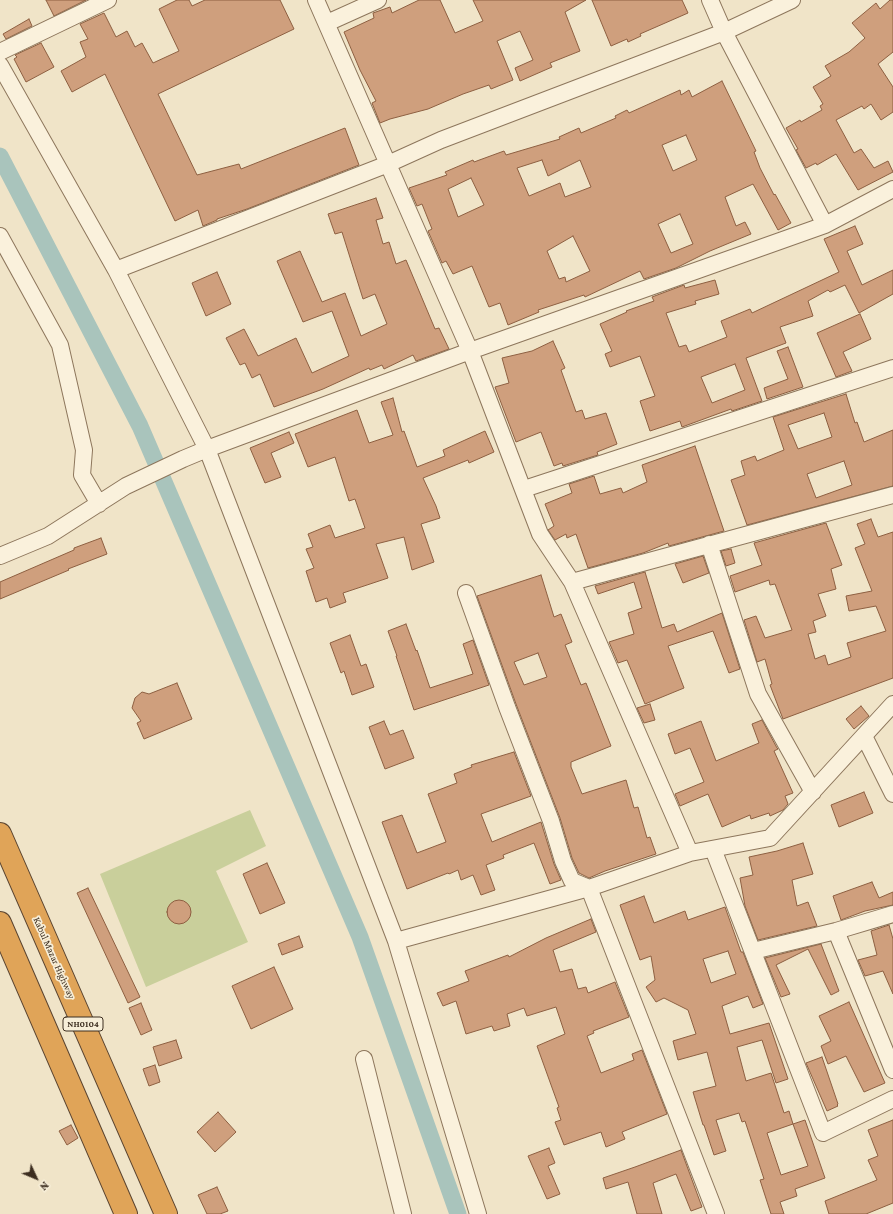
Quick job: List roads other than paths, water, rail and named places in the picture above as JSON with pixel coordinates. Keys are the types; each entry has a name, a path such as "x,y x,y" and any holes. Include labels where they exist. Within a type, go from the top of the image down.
{"highway":[{"name":"Kabul Mazar Highway","path":"0,834 166,1214"},
{"name":"NH0104","path":"0,923 126,1214"}],"street":[{"path":"0,52 108,0"},
{"path":"316,0 470,351 540,534 572,582 690,853"},
{"path":"327,23 378,0"},
{"path":"710,0 724,32 825,225"},
{"path":"116,270 388,164 441,140 724,32 792,0"},
{"path":"0,65 116,270 207,449 396,941 478,1214"},
{"path":"0,556 48,536 126,486 207,449 470,351 825,225 893,189"},
{"path":"0,236 60,345 84,450 82,475 99,504"},
{"path":"524,489 893,368"},
{"path":"572,582 893,495"},
{"path":"709,544 758,694 814,792"},
{"path":"466,593 507,707 551,821 563,862 572,881 589,888 716,1214"},
{"path":"396,941 589,888 690,853 770,838 814,792 893,704"},
{"path":"864,736 893,794"},
{"path":"713,849 823,1133 893,1099"},
{"path":"753,951 836,931 893,914"},
{"path":"836,931 893,1070"},
{"path":"364,1059 403,1214"}],"waterway":[{"path":"0,156 140,426 360,937 458,1214"}]}
